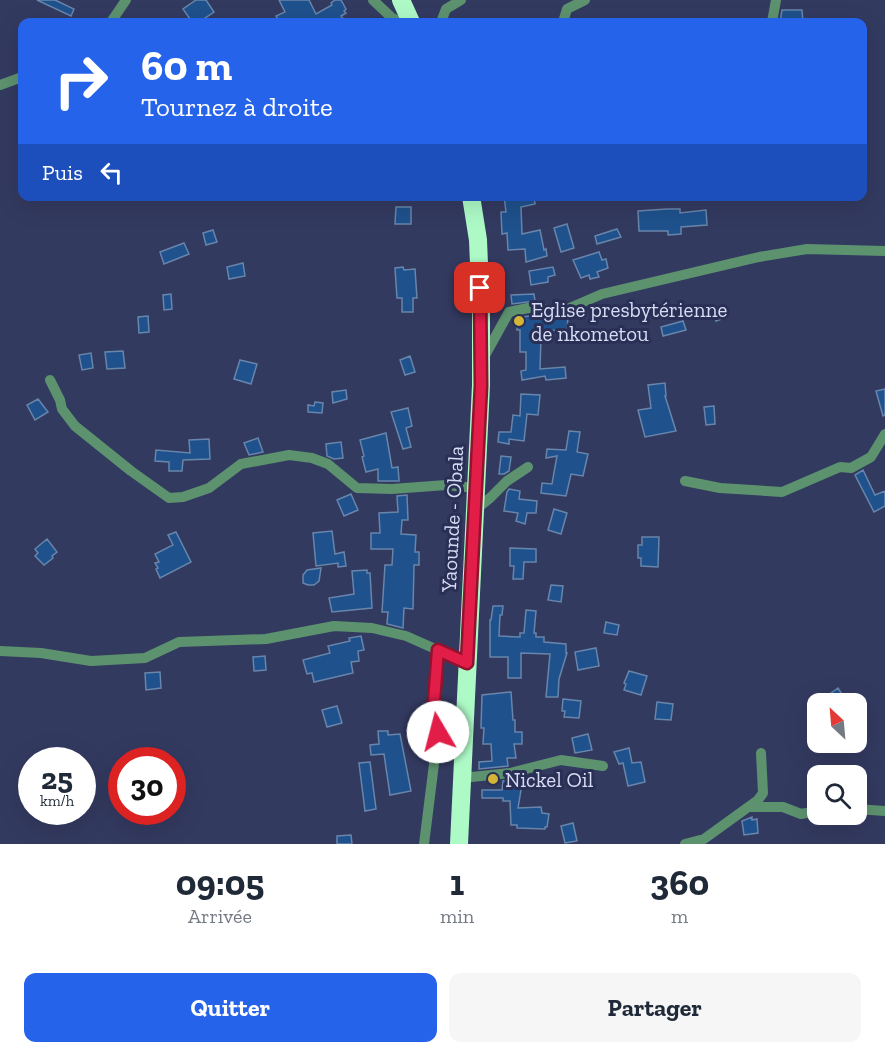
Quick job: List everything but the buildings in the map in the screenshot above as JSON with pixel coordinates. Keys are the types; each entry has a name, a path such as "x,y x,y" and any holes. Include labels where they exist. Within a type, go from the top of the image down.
{"highway":[{"path":"401,0 409,18"},
{"name":"Yaounde - Obala","path":"459,844 481,362 478,240 472,201"}],"street":[{"path":"114,18 126,0"},
{"path":"373,0 393,18"},
{"path":"443,18 446,9 461,0"},
{"path":"564,18 567,9 585,0"},
{"path":"773,18 776,0"},
{"path":"0,85 18,78"},
{"path":"481,362 509,312 528,308 565,310 602,294 759,257 807,249 885,251"},
{"path":"50,380 62,409 75,426 169,498 183,497 209,488 241,464 289,455 312,458 328,464 357,489 446,485 476,488"},
{"path":"686,481 720,488 782,492 840,467 851,468 871,457 885,434"},
{"path":"474,511 507,481 528,467"},
{"path":"0,651 41,653 92,661 145,658 179,642 266,639 334,626 372,628 406,636 467,663"},
{"path":"424,844 438,732 434,701 438,650"},
{"path":"685,844 704,839 764,793 761,753"},
{"path":"462,777 510,773 561,760 603,766"},
{"path":"748,807 783,807 801,814 807,813"},
{"path":"867,810 885,811"}],"place":[{"name":"Eglise presbytérienne de nkometou","path":"519,321"},
{"name":"Nickel Oil","path":"493,779"}],"route":[{"path":"438,732 434,701 438,650 467,663 481,386 480,288"}]}
